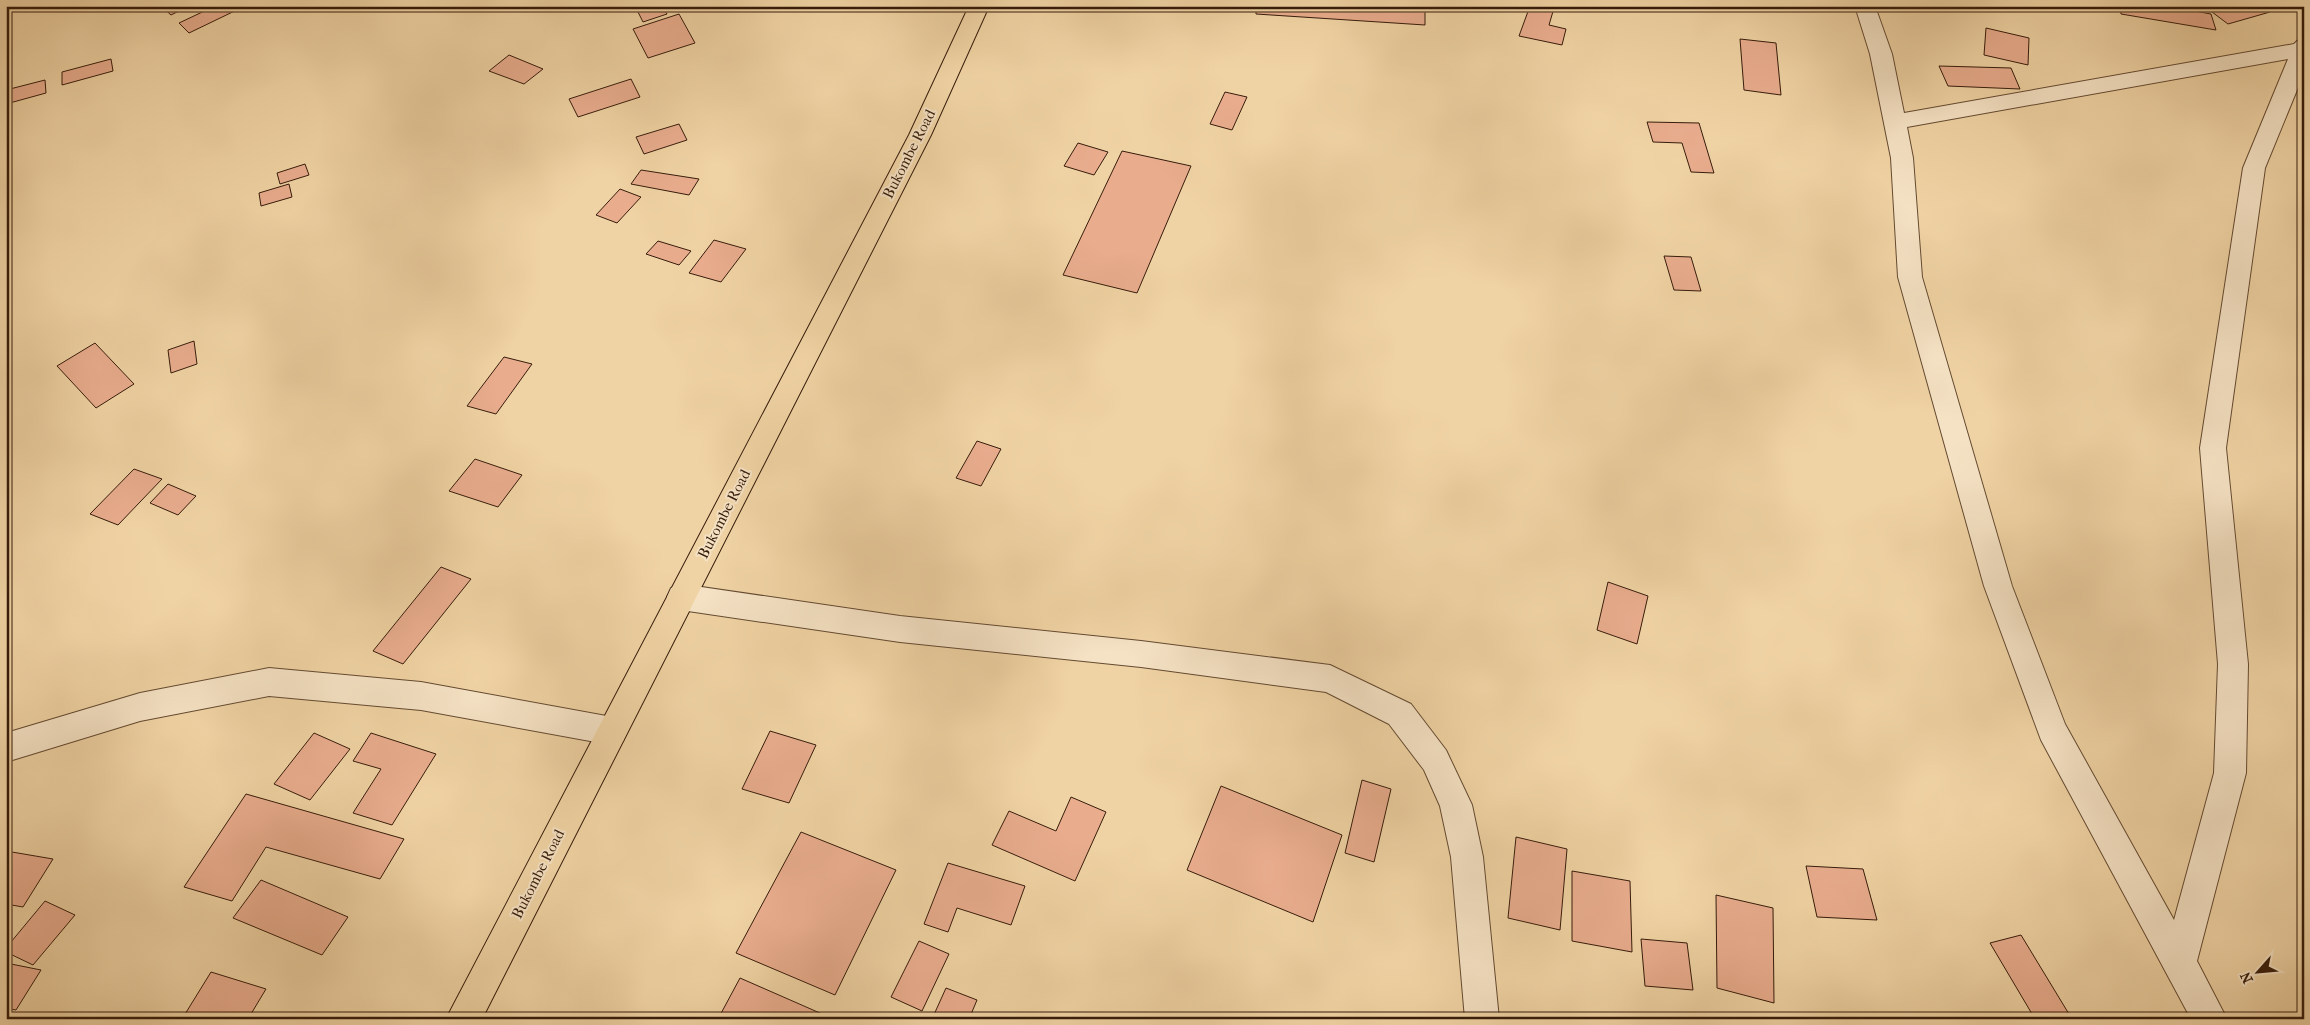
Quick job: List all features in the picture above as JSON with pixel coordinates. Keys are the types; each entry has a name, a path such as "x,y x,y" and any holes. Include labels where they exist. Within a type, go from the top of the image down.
{"main road":[{"name":"Bukombe Road","path":"463,1019 920,135 979,6"}],"street":[{"path":"1865,6 1880,54 1902,158 1910,277 1998,586 2052,730 2210,1019"},
{"path":"1894,122 2303,48"},
{"path":"2179,963 2230,773 2233,664 2213,448 2254,168 2303,48"},
{"path":"681,596 900,630 1141,654 1330,679 1400,714 1435,760 1456,805 1467,857 1482,1019"},
{"path":"6,748 140,707 270,682 421,696 612,731"}],"building":[{"path":"161,6 189,6 171,15"},
{"path":"215,6 245,6 189,33 179,23"},
{"path":"635,6 662,6 667,14 643,22"},
{"path":"1256,6 1425,6 1425,25 1256,14"},
{"path":"1530,6 1554,8 1549,25 1566,29 1562,45 1519,36"},
{"path":"2120,6 2167,6 2211,14 2216,30 2121,14"},
{"path":"2204,6 2262,6 2270,12 2228,24"},
{"path":"679,14 695,43 648,58 633,29"},
{"path":"1986,28 2029,38 2028,65 1984,55"},
{"path":"1740,39 1776,43 1781,95 1744,90"},
{"path":"509,55 543,69 524,84 489,71"},
{"path":"111,59 113,71 62,85 62,72"},
{"path":"9,66 9,87 6,88 6,67"},
{"path":"1939,66 2011,68 2020,89 1948,86"},
{"path":"631,79 640,97 578,117 569,99"},
{"path":"45,80 46,93 6,104 6,90"},
{"path":"1225,92 1247,97 1232,130 1210,124"},
{"path":"1647,122 1699,123 1714,173 1691,172 1682,143 1653,142"},
{"path":"679,124 687,140 644,154 636,137"},
{"path":"1078,143 1108,152 1094,175 1064,166"},
{"path":"1122,151 1191,166 1137,293 1063,275"},
{"path":"305,164 309,175 280,184 277,173"},
{"path":"641,170 699,179 689,195 631,184"},
{"path":"289,184 292,197 261,206 259,193"},
{"path":"620,189 641,197 617,223 596,215"},
{"path":"714,240 746,249 721,282 689,273"},
{"path":"658,241 691,251 679,265 646,254"},
{"path":"1664,256 1691,257 1701,291 1674,290"},
{"path":"194,341 197,364 171,373 168,350"},
{"path":"95,343 134,384 96,408 57,366"},
{"path":"504,357 532,364 496,414 467,406"},
{"path":"977,441 1001,449 981,486 956,478"},
{"path":"475,459 522,475 498,507 449,491"},
{"path":"134,469 162,479 118,525 90,514"},
{"path":"168,484 196,496 178,515 150,503"},
{"path":"441,567 471,579 403,664 373,651"},
{"path":"1608,582 1648,596 1637,644 1597,630"},
{"path":"770,731 816,745 789,803 742,789"},
{"path":"314,733 350,749 310,800 274,784"},
{"path":"371,733 436,754 392,825 353,813 381,769 353,761"},
{"path":"1362,780 1391,789 1374,862 1345,853"},
{"path":"1221,786 1342,835 1313,922 1187,870"},
{"path":"246,794 404,839 380,879 266,847 232,901 184,887"},
{"path":"1071,797 1106,812 1075,881 992,845 1009,811 1056,831"},
{"path":"801,832 896,870 835,995 736,953"},
{"path":"1516,837 1567,849 1560,930 1508,918"},
{"path":"6,851 53,859 23,907 6,904"},
{"path":"948,863 1025,886 1011,925 957,908 948,932 924,924"},
{"path":"1806,866 1863,869 1877,920 1817,917"},
{"path":"1572,871 1630,881 1632,952 1572,941"},
{"path":"261,880 348,917 322,955 233,918"},
{"path":"1716,895 1773,908 1774,1003 1717,988"},
{"path":"45,901 75,915 33,965 6,952 6,948"},
{"path":"2021,935 2072,1019 2035,1019 1990,943"},
{"path":"1641,939 1687,943 1693,990 1645,986"},
{"path":"919,941 949,954 922,1011 891,997"},
{"path":"6,963 41,970 16,1010 6,1008"},
{"path":"211,972 266,989 248,1019 182,1019"},
{"path":"740,978 829,1017 718,1019"},
{"path":"946,988 977,1000 969,1019 932,1019"}]}
